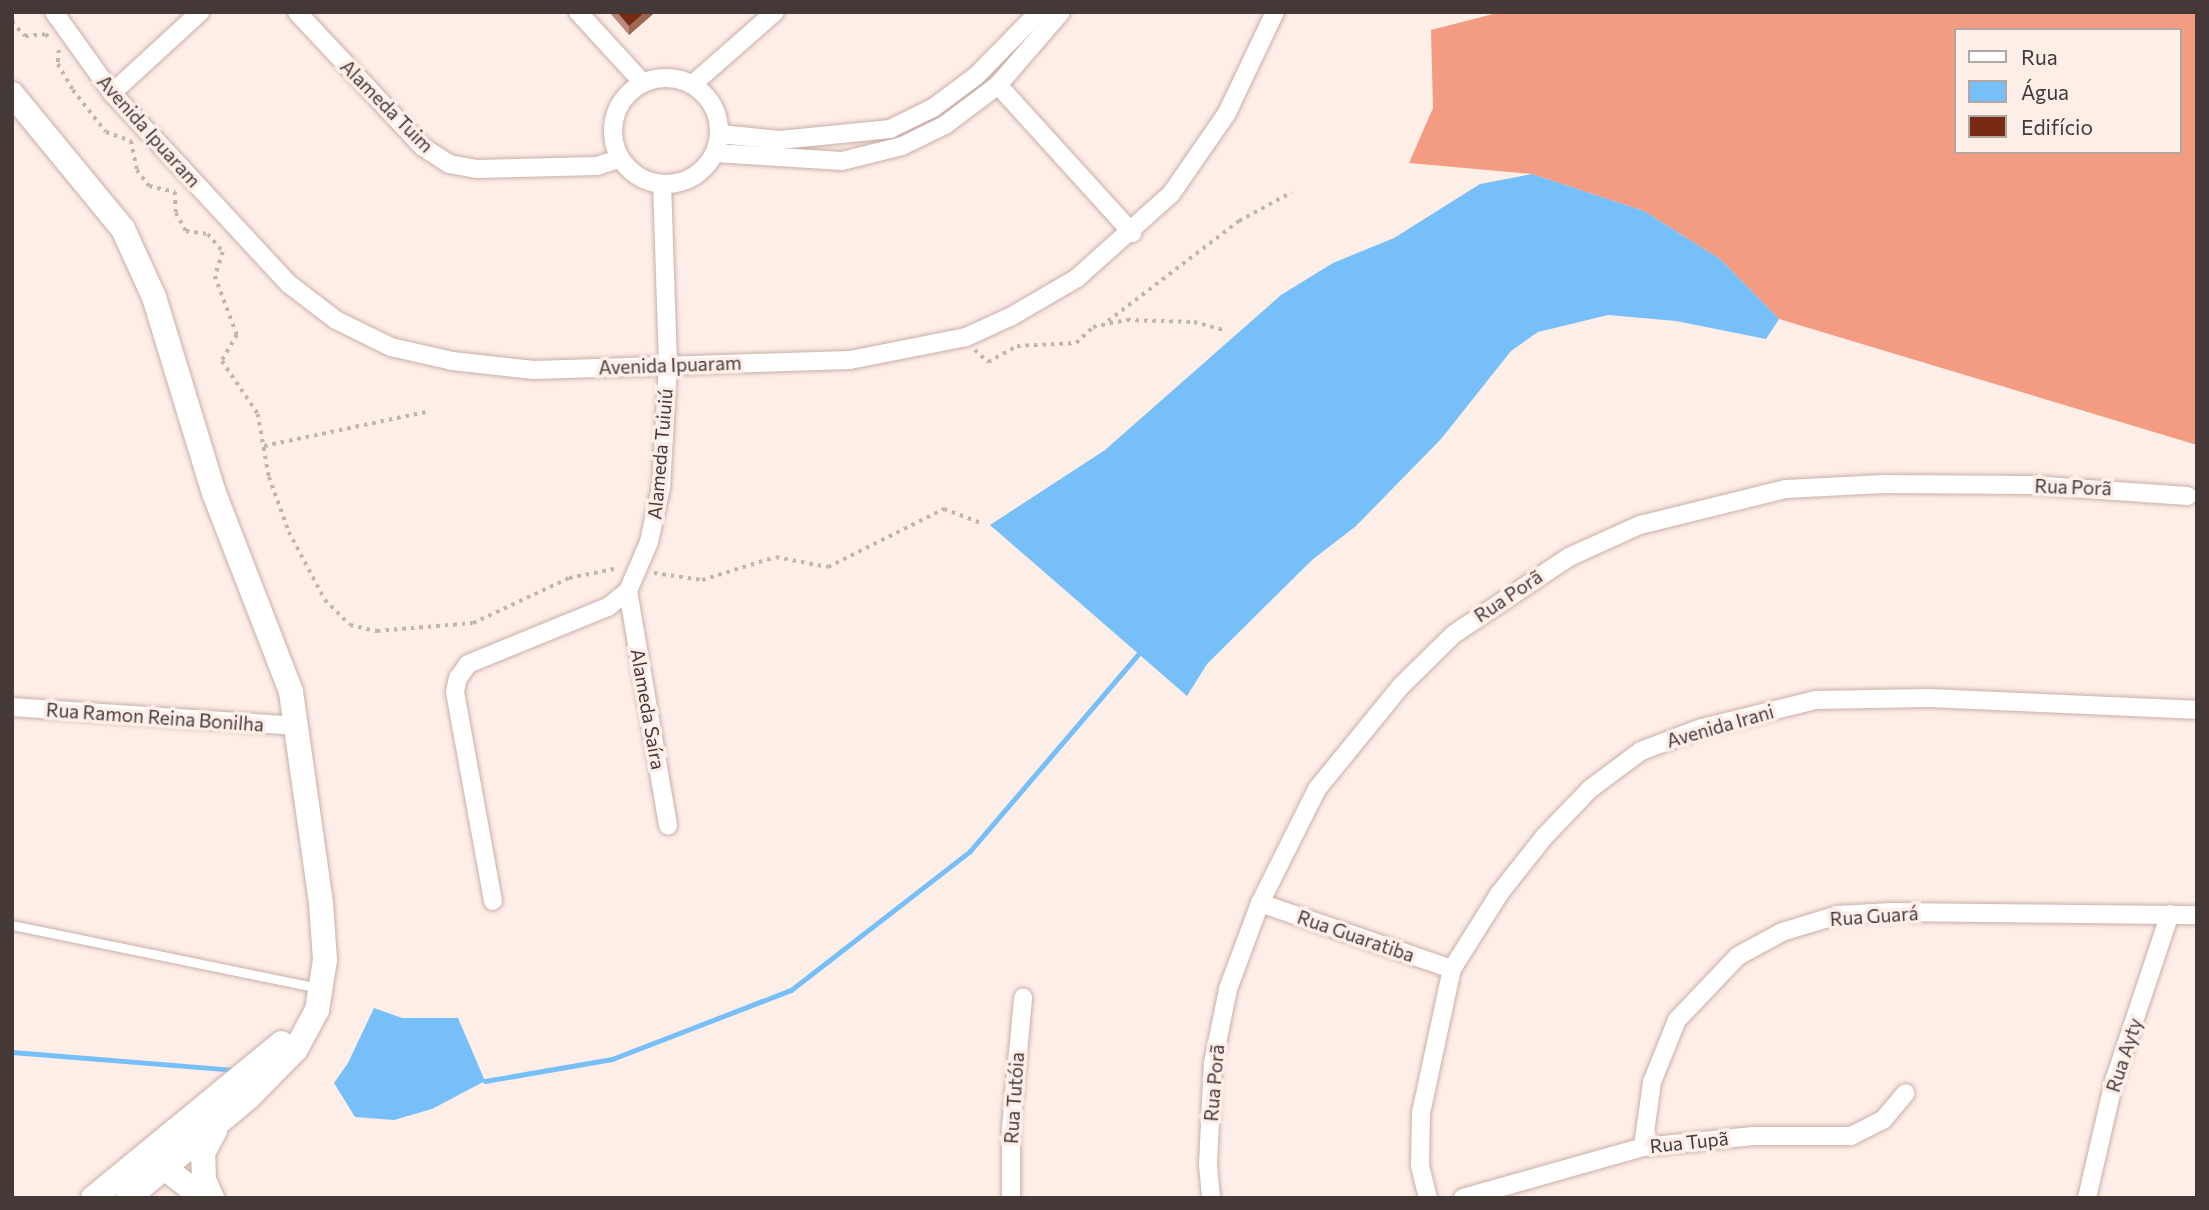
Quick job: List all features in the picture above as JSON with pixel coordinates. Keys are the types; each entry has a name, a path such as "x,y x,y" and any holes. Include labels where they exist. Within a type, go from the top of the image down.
{"main road":[{"path":"12,94 123,229 139,262 214,493 281,659 297,726 321,903 325,960 319,999 296,1049 219,1123 148,1177 95,1198"},
{"path":"148,1177 319,999"},
{"path":"212,1198 204,1180 203,1153 219,1123"},
{"path":"148,1177 203,1198"}],"street":[{"name":"Avenida Ipuaram","path":"54,12 112,93 289,284 335,320 391,347 452,361 534,370 850,360 966,337 1077,278 1132,233 1203,153 1275,12"},
{"path":"112,93 200,12"},
{"name":"Alameda Tuim","path":"297,12 423,147 449,164 478,169 597,166 619,159"},
{"path":"578,12 643,83"},
{"path":"692,84 775,12"},
{"path":"720,134 780,140 890,129 933,108 976,76 1039,12"},
{"path":"715,153 842,161 869,157 945,125 998,85 1061,12"},
{"path":"677,78 692,84 708,97 720,134 715,153 696,176 662,185 632,173 619,159 612,138 614,116 625,96 643,83 677,78"},
{"path":"998,85 1132,233"},
{"name":"Alameda Tuiuiú","path":"628,591 649,542 661,487 668,364 662,185"},
{"name":"Rua Porã","path":"1211,1198 1208,1164 1213,1063 1228,989 1260,903 1317,789 1401,686 1454,634 1569,556 1640,525 1786,489 1884,484 2099,487 2188,496"},
{"path":"493,901 455,692 458,678 468,664 584,618 628,591"},
{"name":"Alameda Saíra","path":"628,591 668,826"},
{"name":"Avenida Irani","path":"1428,1198 1420,1165 1421,1113 1452,969 1499,894 1544,837 1590,789 1641,751 1702,728 1816,700 1862,698 2197,710"},
{"name":"Rua Ramon Reina Bonilha","path":"12,707 297,726"},
{"name":"Rua Guaratiba","path":"1260,903 1452,969"},
{"name":"Rua Guará","path":"1643,1146 1652,1082 1677,1020 1738,956 1782,932 1838,915 1892,912 2197,915"},
{"name":"Rua Ayty","path":"2087,1198 2114,1081 2171,914"},
{"name":"Rua Tutóia","path":"1011,1198 1010,1128 1023,998"},
{"name":"Rua Tupã","path":"1463,1198 1643,1146 1753,1136 1851,1136 1883,1120 1906,1093"}],"lane":[{"path":"12,925 319,999"}],"path":[{"path":"15,12 12,22 25,36 46,34 59,48 58,64 73,90 106,132 131,141 137,170 149,186 175,192 176,212 186,231 208,234 223,251 215,276 237,335 222,361 258,414 269,477 289,532 325,600 350,625 377,631 473,623 569,578 609,567 702,580 776,557 828,567 944,509 981,523"},
{"path":"966,337 988,362 1017,346 1076,343 1180,271 1239,221 1292,192"},
{"path":"1107,322 1163,318 1227,331"},
{"path":"264,446 425,412"}],"shaded area":[{"path":"1501,12 2197,12 2197,445 1779,319 1720,259 1644,211 1532,174 1409,163 1433,108 1431,30"}],"water":[{"path":"1532,174 1644,211 1720,259 1779,319 1766,339 1676,321 1608,315 1538,332 1511,351 1441,439 1356,526 1312,560 1207,664 1187,696 990,525 1105,450 1281,295 1333,263 1394,238 1480,184"},
{"path":"374,1008 402,1018 458,1018 485,1081 432,1109 394,1120 355,1117 334,1083 348,1063"}],"building":[{"path":"617,12 645,12 629,26"}],"waterway":[{"path":"485,1081 612,1059 791,990 970,851 1138,654"},
{"path":"12,1052 237,1070"}]}
